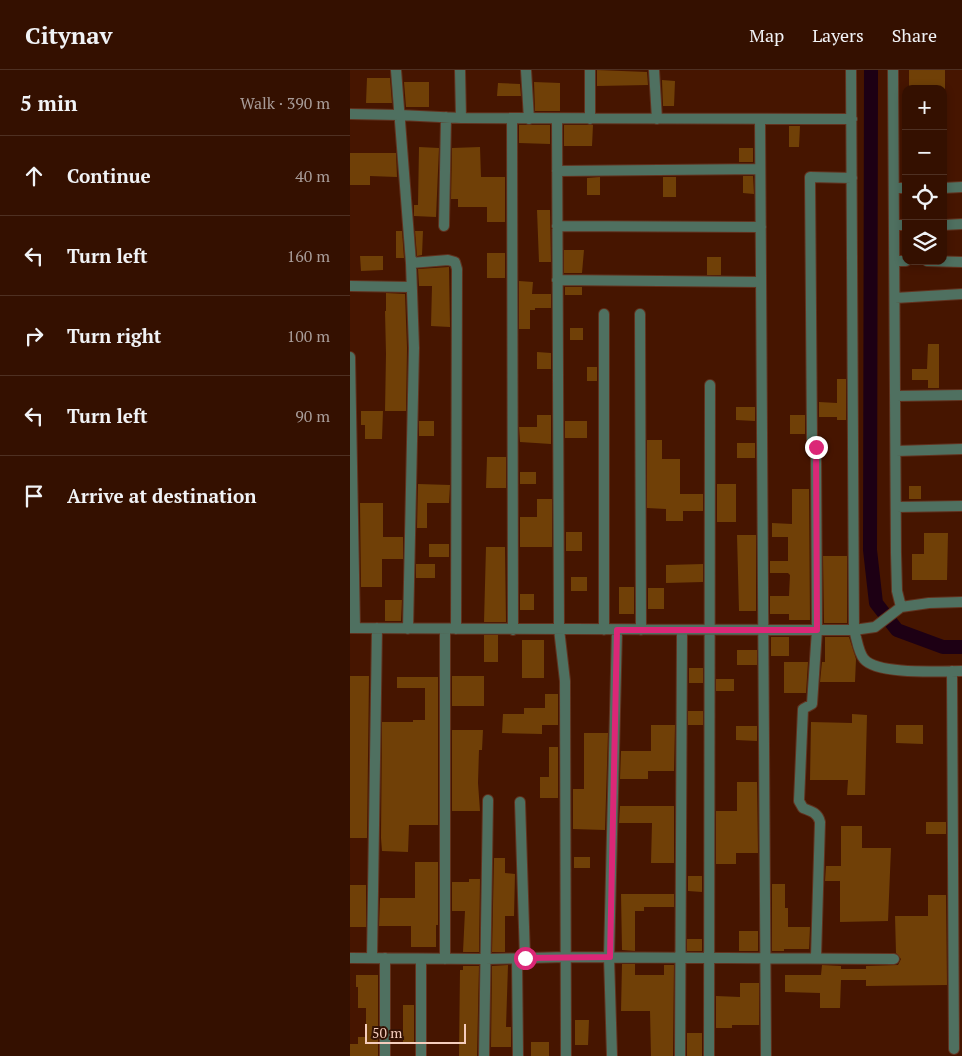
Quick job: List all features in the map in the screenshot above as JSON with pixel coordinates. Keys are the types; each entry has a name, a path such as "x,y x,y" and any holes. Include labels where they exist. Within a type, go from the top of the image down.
{"street":[{"path":"396,70 411,263 414,348 408,629"},
{"path":"460,70 460,118"},
{"path":"526,70 529,119"},
{"path":"590,70 590,119"},
{"path":"654,70 656,119"},
{"path":"852,70 854,630 862,658 869,664 886,670 957,671 954,1049"},
{"path":"893,70 896,507 899,609"},
{"path":"350,114 512,119 852,119"},
{"path":"444,226 446,117"},
{"path":"512,119 513,630"},
{"path":"557,119 559,629 565,690 566,1056"},
{"path":"760,119 766,1056"},
{"path":"557,171 760,169"},
{"path":"816,957 820,822 819,817 812,811 803,808 800,801 803,709 812,704 817,630 816,447 812,444 810,177 852,178"},
{"path":"947,188 962,187"},
{"path":"894,188 902,188"},
{"path":"947,224 962,224"},
{"path":"895,225 902,225"},
{"path":"557,226 761,228"},
{"path":"411,263 448,260 455,262 457,269 456,629"},
{"path":"895,261 902,261"},
{"path":"947,262 962,262"},
{"path":"557,280 761,282"},
{"path":"350,286 412,287"},
{"path":"895,298 962,294"},
{"path":"604,314 604,630"},
{"path":"640,314 641,630"},
{"path":"350,357 353,628 854,630 875,627 899,609 929,603 962,602"},
{"path":"709,1056 710,385"},
{"path":"896,396 962,395"},
{"path":"896,451 962,449"},
{"path":"896,507 962,506"},
{"path":"372,958 377,628"},
{"path":"445,629 445,959"},
{"path":"612,1056 610,957 617,630"},
{"path":"680,1056 682,630"},
{"path":"484,1056 488,800"},
{"path":"518,1056 521,958 520,802"},
{"path":"350,958 485,959 566,956 894,959"},
{"path":"385,958 385,1056"},
{"path":"421,958 421,1056"}],"building":[{"path":"597,70 647,72 648,85 597,86"},
{"path":"909,70 945,70 945,85 909,85"},
{"path":"367,78 390,78 392,103 366,103"},
{"path":"662,80 675,81 674,106 663,106"},
{"path":"404,82 429,82 429,107 406,107"},
{"path":"534,82 560,83 560,111 535,111"},
{"path":"498,83 520,84 521,96 497,96"},
{"path":"519,125 550,125 550,144 519,143"},
{"path":"564,125 593,125 592,146 564,146"},
{"path":"789,126 800,126 799,147 789,147"},
{"path":"419,147 439,148 436,217 414,216 414,205 418,205"},
{"path":"480,147 481,177 505,177 505,222 487,222 487,207 458,207 458,199 451,199 452,148"},
{"path":"739,148 753,148 753,162 739,162"},
{"path":"350,153 396,153 397,177 370,176 370,185 350,185"},
{"path":"743,176 753,176 754,194 743,193"},
{"path":"600,177 600,195 587,195 587,178"},
{"path":"663,177 676,177 676,197 663,197"},
{"path":"537,210 550,210 551,262 539,262"},
{"path":"396,231 402,231 404,258 396,258"},
{"path":"415,231 423,231 422,255 417,256"},
{"path":"564,250 584,250 582,273 564,273"},
{"path":"487,253 505,253 505,278 487,278"},
{"path":"360,256 383,256 383,270 361,271"},
{"path":"707,257 721,257 721,275 707,275"},
{"path":"449,267 450,327 431,326 432,286 419,286 418,269"},
{"path":"519,281 533,282 532,294 551,294 551,308 535,308 535,310 530,310 530,329 519,329"},
{"path":"565,287 582,287 582,295 565,295"},
{"path":"386,293 405,294 407,348 406,411 385,411"},
{"path":"570,328 583,328 583,340 570,340"},
{"path":"928,344 939,344 939,388 928,388 928,380 912,380 912,369 927,369"},
{"path":"537,352 551,353 551,369 537,369"},
{"path":"587,367 597,367 597,381 587,381"},
{"path":"837,379 846,379 846,420 837,420 837,417 819,417 819,402 837,403"},
{"path":"736,407 755,407 755,421 736,420"},
{"path":"361,411 383,411 382,439 365,439 365,425 361,425"},
{"path":"537,415 551,415 551,444 520,442 519,427 537,427"},
{"path":"790,415 805,415 805,434 790,434"},
{"path":"419,421 434,421 434,436 419,436"},
{"path":"565,421 587,421 587,438 565,438"},
{"path":"647,440 662,440 662,459 680,459 680,494 703,494 703,511 683,511 683,521 666,521 666,509 647,508"},
{"path":"737,443 755,443 755,458 737,458"},
{"path":"487,457 506,457 506,488 486,488"},
{"path":"520,472 536,472 536,484 520,484"},
{"path":"418,484 450,485 449,503 427,503 427,528 417,528"},
{"path":"717,484 736,484 736,522 717,522"},
{"path":"909,486 921,486 921,499 909,499"},
{"path":"792,489 809,489 810,620 789,620 789,614 770,614 770,596 789,596 790,575 788,573 770,573 770,561 788,561 788,537 772,537 772,523 792,524"},
{"path":"537,499 552,499 552,547 520,547 520,517 537,517"},
{"path":"360,503 383,503 383,537 403,537 403,559 382,559 382,587 361,587"},
{"path":"566,532 582,532 582,551 566,551"},
{"path":"924,533 948,533 947,580 912,580 912,554 924,554"},
{"path":"737,535 756,535 756,611 739,611"},
{"path":"429,544 449,544 449,557 429,557"},
{"path":"486,547 505,547 506,622 484,622"},
{"path":"823,556 847,556 847,623 824,623"},
{"path":"416,564 435,564 435,578 416,578"},
{"path":"703,564 703,582 666,583 666,565"},
{"path":"571,577 587,577 587,591 571,591"},
{"path":"619,587 634,587 634,614 619,614"},
{"path":"648,588 664,588 664,609 648,609"},
{"path":"520,594 534,594 534,610 520,610"},
{"path":"385,600 402,600 401,621 385,621"},
{"path":"484,635 498,635 498,662 484,662"},
{"path":"771,637 789,637 789,656 771,656"},
{"path":"825,637 849,637 856,659 855,682 820,682 822,662 825,662"},
{"path":"522,640 544,640 544,678 522,678"},
{"path":"737,650 757,650 757,665 737,665"},
{"path":"784,662 808,662 806,693 784,693"},
{"path":"689,668 703,668 703,683 689,683"},
{"path":"350,676 369,676 367,838 350,838"},
{"path":"452,676 484,676 484,706 452,706"},
{"path":"397,677 438,677 438,825 409,825 408,852 382,851 382,722 425,720 425,688 397,688"},
{"path":"716,679 734,679 734,691 716,691"},
{"path":"545,694 558,694 558,725 542,725 542,734 502,733 503,714 524,714 524,708 545,708"},
{"path":"688,711 703,711 703,725 688,725"},
{"path":"852,714 867,715 865,795 847,795 848,780 810,780 811,722 852,723"},
{"path":"651,725 675,725 674,771 648,771 648,779 620,779 621,751 651,751"},
{"path":"896,725 923,725 923,744 896,743"},
{"path":"736,726 757,726 757,741 736,740"},
{"path":"452,730 483,730 482,750 479,750 478,783 480,811 452,811"},
{"path":"584,733 608,733 605,830 573,829 573,789 584,789"},
{"path":"549,747 558,747 558,798 540,798 540,777 549,777"},
{"path":"737,782 757,782 758,853 736,853 736,864 716,864 716,811 737,811"},
{"path":"620,806 674,806 674,863 651,863 652,823 619,823"},
{"path":"926,822 946,822 946,834 926,834"},
{"path":"841,826 862,826 862,848 891,848 888,921 840,922 840,881 825,881 826,866 841,866"},
{"path":"574,857 590,857 590,868 574,868"},
{"path":"494,858 505,858 505,873 515,874 514,916 505,916 505,952 492,952"},
{"path":"415,862 438,862 436,947 411,947 411,926 379,926 380,898 415,898"},
{"path":"688,876 702,876 702,892 688,891"},
{"path":"469,879 480,879 479,952 463,952 465,911 452,911 452,882 469,882"},
{"path":"772,884 785,884 785,908 788,908 788,927 810,927 809,949 772,951"},
{"path":"350,885 366,885 366,927 350,927"},
{"path":"621,894 674,894 674,907 644,907 644,911 635,911 635,951 622,950"},
{"path":"928,895 946,895 947,985 866,986 866,980 841,980 840,1008 820,1008 820,993 785,992 785,975 821,975 822,965 841,966 841,969 866,969 866,966 898,965 901,959 896,953 895,916 928,916"},
{"path":"739,931 758,931 758,951 739,951"},
{"path":"687,939 702,939 702,951 687,951"},
{"path":"622,964 635,964 635,975 664,975 664,965 674,965 673,1056 651,1056 650,1011 621,1011"},
{"path":"508,965 506,1027 511,1027 511,1047 491,1047 492,966"},
{"path":"463,966 479,966 477,1056 459,1056 460,970 463,970"},
{"path":"356,975 378,975 378,1056 350,1056 350,1044 358,1044 358,1037 366,1037 366,1008 358,1008"},
{"path":"740,983 759,983 759,1025 732,1025 732,1028 716,1028 716,996 740,997"},
{"path":"403,1005 414,1005 414,1044 403,1044"},
{"path":"575,1020 589,1020 588,1045 575,1045"},
{"path":"687,1033 702,1033 702,1056 687,1056"},
{"path":"531,1042 549,1042 549,1056 531,1056"}],"waterway":[{"path":"871,70 870,550 876,603 897,630 943,647 962,647"}],"route":[{"path":"525,958 566,956 610,957 617,630 817,630 816,447"}]}
